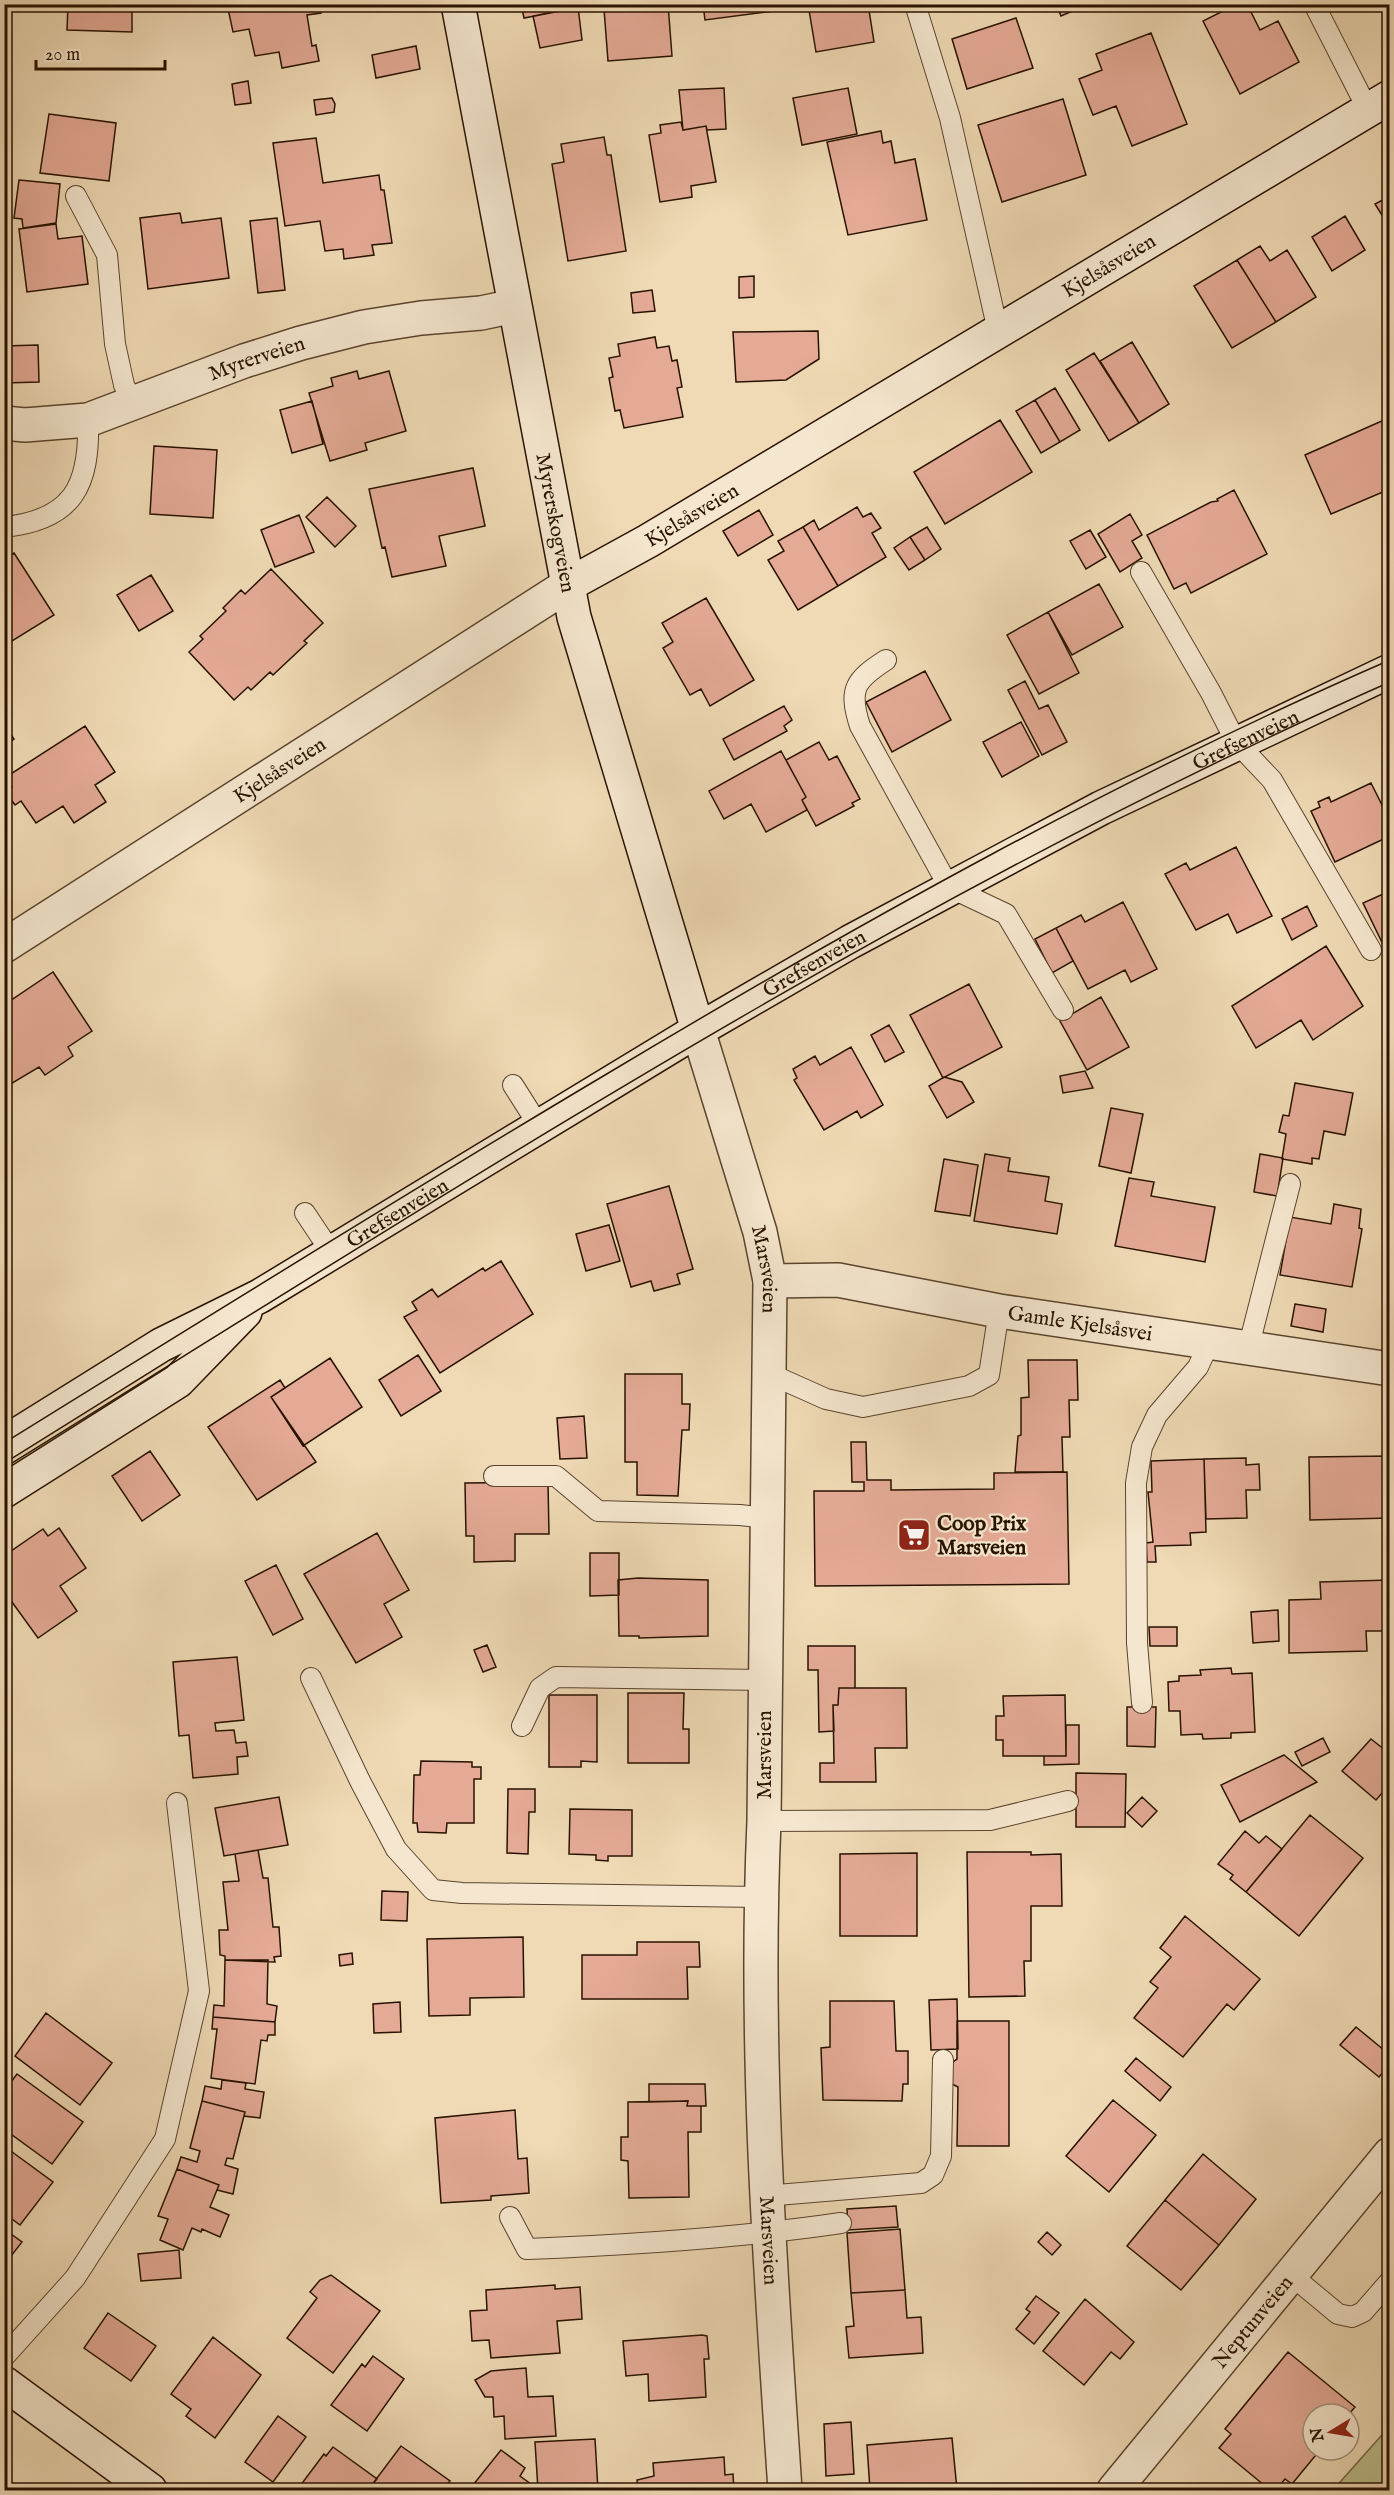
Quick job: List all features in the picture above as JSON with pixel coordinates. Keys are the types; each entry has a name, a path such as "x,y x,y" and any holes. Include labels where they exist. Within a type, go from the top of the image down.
{"street":[{"name":"Myrerskogveien","path":"458,4 568,585 585,658 698,1030"},
{"name":"Kjelsåsveien","path":"4,946 568,585 648,540 1379,104"},
{"name":"Myrerveien","path":"4,423 25,425 88,420 244,361 301,343 364,327 422,318 481,313 514,306"},
{"name":"Grefsenveien","path":"4,1443 161,1345 260,1296 698,1030 949,887 1236,742 1389,671"},
{"name":"Marsveien","path":"698,1030 760,1233 770,1281 764,1821 760,1897 761,2086 767,2232 786,2490"},
{"name":"Gamle Kjelsåsvei","path":"770,1281 838,1280 999,1311 1389,1370"},
{"name":"Grefsenveien","path":"4,1491 178,1381 260,1296"},
{"name":"Neptunveien","path":"1114,2490 1389,2154"},
{"path":"4,2384 150,2490"}],"lane":[{"path":"915,4 950,118 998,331"},
{"path":"1314,4 1379,104"},
{"path":"76,196 107,255 116,344 124,385 133,404"},
{"path":"4,527 32,524 50,517 76,492 89,448 88,420"},
{"path":"1141,572 1212,693 1236,742 1272,780 1371,950"},
{"path":"886,660 865,674 855,686 853,705 860,726 949,887 1006,914 1063,1010"},
{"path":"513,1085 539,1126"},
{"path":"1248,1349 1290,1184"},
{"path":"306,1214 331,1252"},
{"path":"770,1374 826,1399 863,1407 969,1386 989,1375 999,1311"},
{"path":"1142,1703 1137,1609 1136,1483 1142,1447 1157,1415 1198,1367 1209,1343"},
{"path":"494,1476 556,1476 598,1511 740,1515 766,1518"},
{"path":"522,1726 540,1688 556,1677 764,1680"},
{"path":"310,1678 396,1849 433,1890 760,1897"},
{"path":"764,1821 990,1820 1068,1801"},
{"path":"4,2357 75,2278 165,2139 199,1991 177,1803"},
{"path":"765,2196 921,2182 933,2175 940,2156 943,2060"},
{"path":"510,2217 527,2249 618,2245 841,2223"},
{"path":"1291,2275 1338,2314 1352,2317 1363,2312 1389,2281"}],"green space":[{"path":"1389,2427 1389,2490 1333,2490 1358,2462 1361,2462 1361,2458"}],"building":[{"path":"68,4 132,4 132,32 67,30"},
{"path":"132,4 192,4 192,9 132,7"},
{"path":"227,4 320,4 321,13 307,15 312,46 316,45 319,61 282,68 279,52 255,56 249,29 233,32"},
{"path":"521,4 586,4 586,6 524,18"},
{"path":"668,4 672,56 608,61 604,9"},
{"path":"703,4 788,4 789,6 773,8 774,11 705,20"},
{"path":"808,4 868,4 874,42 816,52"},
{"path":"1056,4 1089,4 1061,16"},
{"path":"1237,4 1247,4 1260,30 1278,21 1299,62 1240,94 1203,21"},
{"path":"578,7 582,40 540,48 533,16"},
{"path":"1016,18 1033,68 967,89 952,39"},
{"path":"1151,33 1187,124 1132,146 1116,106 1093,115 1079,79 1102,70 1096,54"},
{"path":"416,46 420,69 376,78 372,55"},
{"path":"248,81 251,103 235,105 232,84"},
{"path":"724,88 726,129 707,130 706,126 683,130 679,90"},
{"path":"848,88 857,134 802,145 793,98"},
{"path":"332,98 335,104 334,112 316,115 314,100"},
{"path":"1063,99 1086,175 1002,202 978,125"},
{"path":"49,114 116,123 109,181 40,173"},
{"path":"681,122 683,130 706,126 716,182 691,186 692,197 660,202 649,135 661,133 660,125"},
{"path":"881,131 883,143 891,141 895,163 915,159 927,220 848,235 827,142"},
{"path":"604,137 607,155 611,155 626,251 568,261 552,164 564,162 561,144"},
{"path":"316,138 323,183 379,175 381,190 384,190 392,243 372,245 374,255 344,259 343,249 325,251 320,221 285,226 273,143"},
{"path":"19,180 60,184 56,223 23,228 22,219 14,218"},
{"path":"1390,196 1390,228 1375,204"},
{"path":"180,213 182,223 221,218 229,278 148,289 140,218"},
{"path":"1345,216 1365,250 1332,271 1312,237"},
{"path":"277,218 285,290 258,293 250,221"},
{"path":"56,224 58,239 82,236 88,284 27,292 19,229"},
{"path":"1260,246 1270,261 1287,250 1316,297 1276,322 1237,260"},
{"path":"1237,260 1276,322 1232,348 1194,286"},
{"path":"754,276 754,297 739,298 739,277"},
{"path":"652,290 655,311 633,313 631,293"},
{"path":"818,331 819,359 786,380 736,382 733,332"},
{"path":"655,337 657,348 669,346 672,361 677,360 682,387 677,388 683,417 624,428 620,410 615,411 609,378 613,377 609,358 620,356 618,344"},
{"path":"1132,342 1169,404 1139,423 1100,361"},
{"path":"38,345 39,382 4,383 4,346"},
{"path":"1094,353 1139,423 1109,441 1066,370"},
{"path":"357,371 359,379 389,371 406,431 365,443 367,450 330,461 309,393 333,386 331,378"},
{"path":"1055,388 1080,430 1060,442 1035,400"},
{"path":"1035,400 1060,442 1041,453 1016,411"},
{"path":"312,401 323,444 292,453 280,410"},
{"path":"1000,420 1032,472 945,524 914,472"},
{"path":"1384,420 1390,433 1390,489 1331,514 1305,455"},
{"path":"154,446 217,450 213,518 150,514"},
{"path":"473,468 485,526 439,536 446,566 392,577 385,547 382,548 369,489"},
{"path":"1234,490 1267,554 1191,593 1186,583 1174,589 1147,535 1211,502 1218,501 1217,499"},
{"path":"327,497 356,526 335,547 306,517"},
{"path":"857,507 863,517 871,513 881,528 872,533 886,557 838,586 803,527 814,520 819,530"},
{"path":"759,510 773,535 738,556 723,531"},
{"path":"1130,514 1142,535 1132,541 1142,558 1120,572 1098,534"},
{"path":"299,515 314,552 275,567 261,530"},
{"path":"803,527 838,586 798,610 768,560 784,551 778,541"},
{"path":"927,527 941,549 925,560 910,537"},
{"path":"1090,530 1106,557 1086,569 1070,541"},
{"path":"910,537 925,560 909,570 894,548"},
{"path":"14,553 54,615 4,646 4,559"},
{"path":"271,569 323,623 304,641 307,643 273,675 270,672 251,690 248,687 234,700 189,652 203,639 200,636 226,611 223,608 241,590 245,594"},
{"path":"151,575 173,611 139,631 117,595"},
{"path":"1099,584 1123,627 1072,655 1048,612"},
{"path":"706,598 754,680 710,706 701,689 690,695 663,648 673,642 662,623"},
{"path":"1048,612 1079,673 1039,694 1007,635"},
{"path":"925,671 951,720 892,752 866,702"},
{"path":"1025,681 1039,709 1048,705 1067,742 1042,755 1008,690"},
{"path":"784,706 792,720 784,726 787,731 734,760 723,739"},
{"path":"1021,722 1039,756 1002,777 983,742"},
{"path":"4,724 14,739 4,746"},
{"path":"85,726 115,772 95,785 106,802 74,823 63,806 36,823 21,801 15,805 5,791 12,787 6,777"},
{"path":"819,742 829,760 837,756 860,799 852,803 854,806 816,826 802,800 806,797 786,760"},
{"path":"781,751 806,797 802,800 807,810 766,832 751,804 724,819 709,791"},
{"path":"1371,783 1390,821 1390,836 1335,862 1311,811 1320,807 1318,802 1329,797 1331,802"},
{"path":"1236,847 1272,916 1237,933 1228,914 1196,930 1165,874 1186,863 1190,870"},
{"path":"1390,891 1390,959 1363,903"},
{"path":"1123,902 1157,969 1131,982 1125,970 1088,989 1056,928 1081,915 1085,922"},
{"path":"1307,906 1317,926 1292,940 1282,919"},
{"path":"1056,928 1073,961 1052,973 1035,939"},
{"path":"1326,946 1363,1006 1313,1040 1301,1020 1256,1048 1232,1006"},
{"path":"53,972 92,1031 68,1047 73,1056 45,1075 39,1067 4,1088 4,1005"},
{"path":"969,984 1002,1047 943,1078 910,1015"},
{"path":"1101,997 1129,1047 1087,1070 1060,1021"},
{"path":"889,1025 904,1052 885,1062 871,1035"},
{"path":"851,1047 883,1105 861,1118 857,1111 824,1130 794,1080 797,1078 793,1069 815,1056 820,1065"},
{"path":"1085,1071 1093,1088 1063,1093 1060,1076"},
{"path":"944,1077 962,1082 974,1102 947,1118 929,1086"},
{"path":"1295,1083 1353,1093 1345,1135 1324,1131 1319,1159 1312,1158 1312,1164 1282,1159 1286,1134 1279,1132 1283,1115 1289,1116"},
{"path":"1111,1108 1143,1114 1131,1173 1099,1166"},
{"path":"985,1154 1010,1158 1008,1171 1049,1177 1045,1201 1062,1204 1057,1234 974,1221"},
{"path":"1260,1154 1283,1158 1277,1196 1254,1192"},
{"path":"944,1159 978,1165 970,1216 935,1211"},
{"path":"1129,1178 1154,1182 1151,1196 1215,1207 1205,1262 1115,1246"},
{"path":"669,1186 693,1269 677,1274 680,1284 654,1291 651,1281 631,1287 607,1204"},
{"path":"1334,1204 1361,1209 1359,1228 1362,1229 1352,1287 1280,1275 1290,1217 1331,1224"},
{"path":"609,1225 620,1261 586,1271 576,1234"},
{"path":"501,1261 533,1314 440,1373 404,1317 417,1310 412,1302 432,1289 438,1297 483,1268 485,1271"},
{"path":"1295,1304 1326,1309 1323,1332 1291,1326"},
{"path":"418,1355 441,1391 401,1416 379,1380"},
{"path":"330,1358 362,1407 303,1446 271,1397"},
{"path":"1028,1360 1077,1360 1078,1400 1069,1400 1070,1437 1062,1437 1063,1472 1015,1472 1018,1436 1021,1435 1021,1398 1029,1397"},
{"path":"625,1374 682,1374 682,1404 690,1404 689,1430 682,1430 678,1496 637,1495 637,1462 625,1462"},
{"path":"280,1380 285,1388 271,1397 316,1462 257,1500 208,1427"},
{"path":"584,1416 587,1458 560,1459 557,1418"},
{"path":"851,1442 866,1442 867,1480 891,1480 891,1490 994,1489 994,1473 1067,1472 1069,1584 815,1586 814,1491 864,1491 864,1482 852,1482"},
{"path":"150,1451 180,1495 142,1521 112,1476"},
{"path":"1390,1456 1390,1518 1310,1520 1309,1457"},
{"path":"1246,1458 1246,1465 1259,1464 1260,1490 1246,1490 1247,1518 1206,1519 1204,1459"},
{"path":"1204,1459 1206,1532 1190,1533 1191,1545 1155,1546 1156,1562 1147,1562 1146,1543 1153,1542 1148,1492 1152,1492 1151,1461"},
{"path":"548,1482 549,1534 515,1534 515,1561 474,1562 474,1536 466,1536 465,1483"},
{"path":"59,1528 86,1568 60,1586 77,1611 38,1638 4,1591 4,1556 43,1529 48,1536"},
{"path":"377,1533 409,1590 384,1604 402,1637 356,1663 304,1574"},
{"path":"590,1553 619,1553 619,1595 590,1596"},
{"path":"276,1565 303,1619 273,1635 245,1581"},
{"path":"638,1578 708,1580 708,1636 639,1638 639,1636 619,1636 618,1580"},
{"path":"1390,1580 1390,1631 1366,1631 1367,1651 1289,1653 1289,1600 1321,1599 1320,1582"},
{"path":"1278,1610 1279,1641 1253,1643 1251,1612"},
{"path":"1149,1627 1177,1627 1177,1646 1150,1646"},
{"path":"487,1645 496,1667 483,1672 474,1650"},
{"path":"808,1646 855,1646 855,1688 839,1688 838,1705 833,1705 834,1731 819,1732 818,1670 808,1670"},
{"path":"237,1657 244,1720 215,1723 216,1731 234,1730 236,1743 246,1742 248,1756 237,1757 238,1774 193,1778 189,1735 179,1736 173,1662"},
{"path":"1231,1668 1232,1674 1252,1673 1255,1732 1231,1733 1231,1738 1203,1739 1202,1734 1181,1735 1180,1711 1169,1711 1168,1682 1179,1681 1179,1676 1201,1675 1200,1670"},
{"path":"839,1688 906,1688 907,1748 875,1748 876,1782 820,1782 820,1763 834,1763 833,1705 838,1705"},
{"path":"628,1693 684,1693 683,1729 689,1729 689,1763 628,1763"},
{"path":"549,1695 597,1695 597,1762 581,1761 581,1767 549,1767"},
{"path":"1065,1695 1066,1756 1003,1756 1003,1740 996,1740 996,1716 1004,1716 1003,1696"},
{"path":"1127,1707 1156,1707 1155,1747 1127,1746"},
{"path":"1066,1725 1079,1725 1079,1764 1044,1765 1044,1756 1066,1756"},
{"path":"1323,1738 1330,1752 1302,1766 1295,1752"},
{"path":"1371,1739 1390,1754 1383,1763 1390,1769 1390,1784 1376,1800 1342,1771"},
{"path":"1284,1755 1317,1782 1240,1822 1221,1785"},
{"path":"421,1761 472,1762 472,1767 481,1767 481,1779 474,1779 474,1823 447,1823 446,1833 418,1832 417,1823 413,1823 414,1775 420,1775"},
{"path":"1076,1773 1126,1774 1125,1827 1076,1827"},
{"path":"508,1789 535,1789 535,1812 529,1812 528,1854 507,1853"},
{"path":"279,1797 288,1845 224,1856 215,1808"},
{"path":"1142,1797 1157,1811 1142,1827 1127,1813"},
{"path":"570,1809 632,1810 632,1856 608,1856 608,1861 596,1860 596,1855 569,1854"},
{"path":"1310,1815 1363,1858 1299,1936 1246,1892"},
{"path":"1245,1831 1259,1843 1266,1836 1282,1849 1246,1892 1230,1879 1233,1875 1218,1864"},
{"path":"258,1850 263,1878 268,1878 273,1927 279,1927 281,1956 274,1957 275,1962 225,1960 225,1956 220,1955 219,1930 228,1930 223,1882 239,1881 235,1854"},
{"path":"967,1852 1061,1854 1062,1906 1031,1906 1031,1961 1024,1961 1025,1996 969,1997"},
{"path":"917,1853 917,1936 840,1936 840,1854"},
{"path":"382,1891 408,1892 407,1921 381,1920"},
{"path":"1185,1916 1260,1979 1234,2010 1227,2004 1183,2057 1134,2018 1158,1988 1150,1982 1171,1957 1160,1948"},
{"path":"523,1937 524,1997 470,1998 470,2015 429,2016 427,1939"},
{"path":"637,1942 699,1942 700,1967 687,1967 688,1999 582,1999 582,1955 637,1955"},
{"path":"352,1953 353,1964 340,1966 339,1955"},
{"path":"225,1960 268,1960 267,2004 277,2006 275,2022 213,2017 214,2005 224,2006"},
{"path":"957,1999 958,2049 931,2050 929,2000"},
{"path":"830,2001 894,2001 896,2051 908,2051 908,2084 903,2084 902,2101 823,2100 821,2048 830,2047"},
{"path":"400,2002 401,2032 374,2033 373,2004"},
{"path":"46,2013 112,2063 80,2105 15,2056"},
{"path":"213,2017 275,2022 275,2035 268,2035 267,2041 261,2040 255,2084 211,2078 217,2029 212,2029"},
{"path":"957,2021 1009,2021 1009,2146 957,2146 958,2087 950,2083 950,2064 957,2059"},
{"path":"1356,2027 1390,2055 1390,2064 1379,2077 1340,2045"},
{"path":"1136,2058 1171,2087 1160,2101 1125,2071"},
{"path":"17,2074 83,2122 52,2164 4,2129 4,2091"},
{"path":"222,2080 246,2083 245,2089 264,2092 260,2118 244,2116 245,2112 202,2101 205,2086 221,2089"},
{"path":"649,2084 705,2084 706,2106 687,2106 688,2101 649,2102"},
{"path":"1113,2100 1156,2135 1109,2192 1066,2156"},
{"path":"202,2101 245,2112 233,2159 227,2158 225,2165 238,2169 233,2194 217,2190 219,2185 177,2169 181,2157 197,2162 200,2151 190,2148"},
{"path":"688,2101 687,2106 701,2106 701,2132 688,2132 689,2197 629,2198 628,2161 621,2160 621,2137 628,2137 628,2102"},
{"path":"515,2110 518,2159 527,2158 529,2193 491,2196 491,2200 441,2203 435,2118"},
{"path":"4,2146 53,2182 20,2225 4,2213"},
{"path":"1203,2154 1256,2199 1219,2245 1165,2200"},
{"path":"177,2169 219,2185 210,2207 229,2215 220,2237 202,2229 201,2232 192,2228 183,2250 160,2240 168,2219 158,2216"},
{"path":"1165,2200 1219,2245 1181,2290 1127,2246"},
{"path":"896,2206 898,2227 848,2230 847,2209"},
{"path":"4,2229 22,2242 4,2265"},
{"path":"900,2229 905,2290 851,2293 847,2233"},
{"path":"1047,2232 1061,2245 1052,2255 1038,2242"},
{"path":"179,2250 181,2278 141,2281 138,2254"},
{"path":"331,2275 380,2311 333,2373 287,2338 317,2298 310,2292 320,2280"},
{"path":"555,2285 555,2289 580,2287 582,2319 557,2321 560,2353 491,2358 489,2340 472,2341 470,2311 487,2310 486,2290"},
{"path":"905,2290 907,2318 921,2317 923,2353 849,2358 846,2327 854,2326 851,2293"},
{"path":"1036,2296 1059,2313 1034,2344 1016,2329 1030,2312 1026,2309"},
{"path":"1085,2299 1134,2342 1120,2359 1111,2352 1084,2385 1043,2351"},
{"path":"108,2313 156,2346 131,2381 84,2348"},
{"path":"707,2336 709,2359 704,2359 706,2397 649,2401 648,2374 626,2376 623,2341"},
{"path":"213,2337 261,2375 215,2438 186,2416 191,2409 171,2394"},
{"path":"1288,2352 1349,2402 1301,2402 1301,2462 1310,2462 1292,2484 1285,2479 1276,2490 1270,2490 1219,2448 1231,2434 1225,2429"},
{"path":"373,2356 404,2379 367,2431 331,2405 362,2364 365,2367"},
{"path":"526,2368 528,2397 553,2396 556,2436 505,2439 504,2416 494,2417 493,2397 485,2397 475,2380 491,2371"},
{"path":"278,2416 306,2437 273,2482 245,2462"},
{"path":"851,2422 854,2474 826,2476 824,2424"},
{"path":"952,2438 957,2490 870,2490 867,2445"},
{"path":"595,2439 598,2490 538,2490 535,2442"},
{"path":"401,2446 450,2481 443,2490 368,2490"},
{"path":"333,2447 377,2479 368,2490 297,2490 324,2454 326,2456"},
{"path":"501,2450 525,2468 520,2476 531,2484 525,2490 469,2490"},
{"path":"724,2457 725,2475 733,2474 734,2490 638,2490 637,2480 654,2476 653,2463"}],"tram line":[{"path":"4,1443 454,1166 700,1018 893,908 1188,753 1390,660"},
{"path":"4,1468 513,1153 857,951 1032,856 1209,766 1390,682"}],"place":[{"name":"Coop Prix Marsveien","path":"914,1535"}]}
